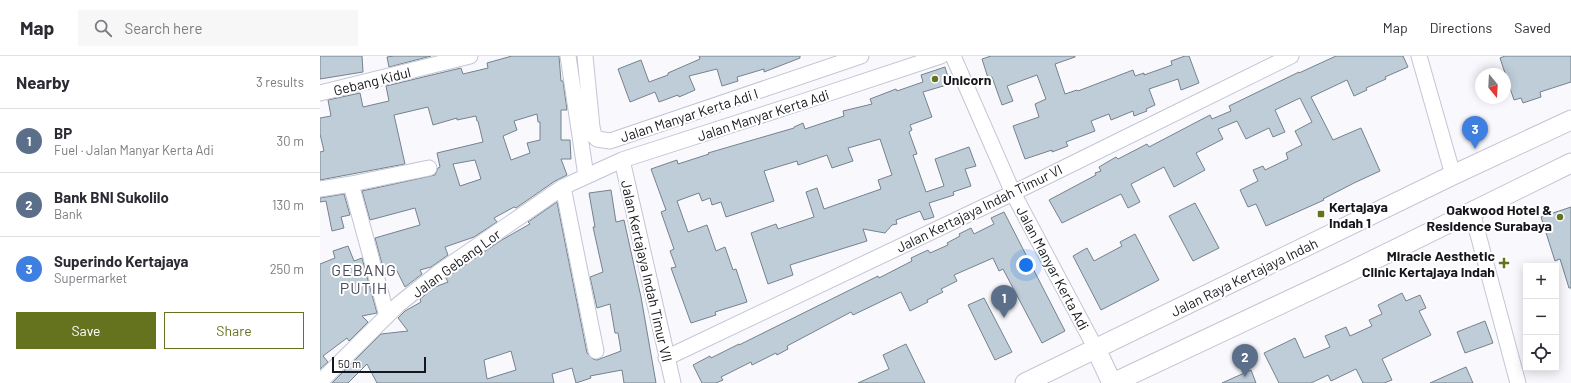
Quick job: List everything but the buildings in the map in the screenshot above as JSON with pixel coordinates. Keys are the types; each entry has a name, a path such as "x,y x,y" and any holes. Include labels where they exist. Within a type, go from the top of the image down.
{"main road":[{"name":"Jalan Raya Kertajaya Indah","path":"1025,383 1453,175 1571,120"},
{"path":"1096,349 1113,383 1350,272 1571,163"}],"street":[{"name":"Gebang Kidul","path":"320,94 470,56"},
{"path":"568,56 586,176"},
{"name":"Jalan Manyar Kerta Adi I","path":"584,56 594,136 597,139 610,141 861,56"},
{"name":"Jalan Manyar Kerta Adi","path":"586,176 622,160 941,56"},
{"name":"Jalan Manyar Kerta Adi","path":"953,56 1013,193 1096,349"},
{"name":"Jalan Kertajaya Indah Timur VI","path":"666,358 1013,193 1291,56"},
{"path":"1419,56 1453,175"},
{"name":"Jalan Kertajaya Indah Timur VII","path":"622,160 666,358 673,383"},
{"path":"320,189 429,168"},
{"name":"Jalan Gebang Lor","path":"320,382 399,304 438,273 563,187 586,176"},
{"path":"351,184 387,316"},
{"path":"563,187 596,351"},
{"path":"1472,212 1518,383"}],"place":[{"name":"Unicorn","path":"935,79"},
{"name":"Superindo Kertajaya","path":"1475,149"},
{"name":"Kertajaya Indah 1","path":"1321,214"},
{"name":"Oakwood Hotel & Residence Surabaya","path":"1560,217"},
{"name":"Miracle Aesthetic Clinic Kertajaya Indah","path":"1504,263"},
{"name":"BP","path":"1004,318"},
{"name":"Bank BNI Sukolilo","path":"1245,377"}],"district":[{"name":"GEBANG PUTIH","path":"364,278"}]}
